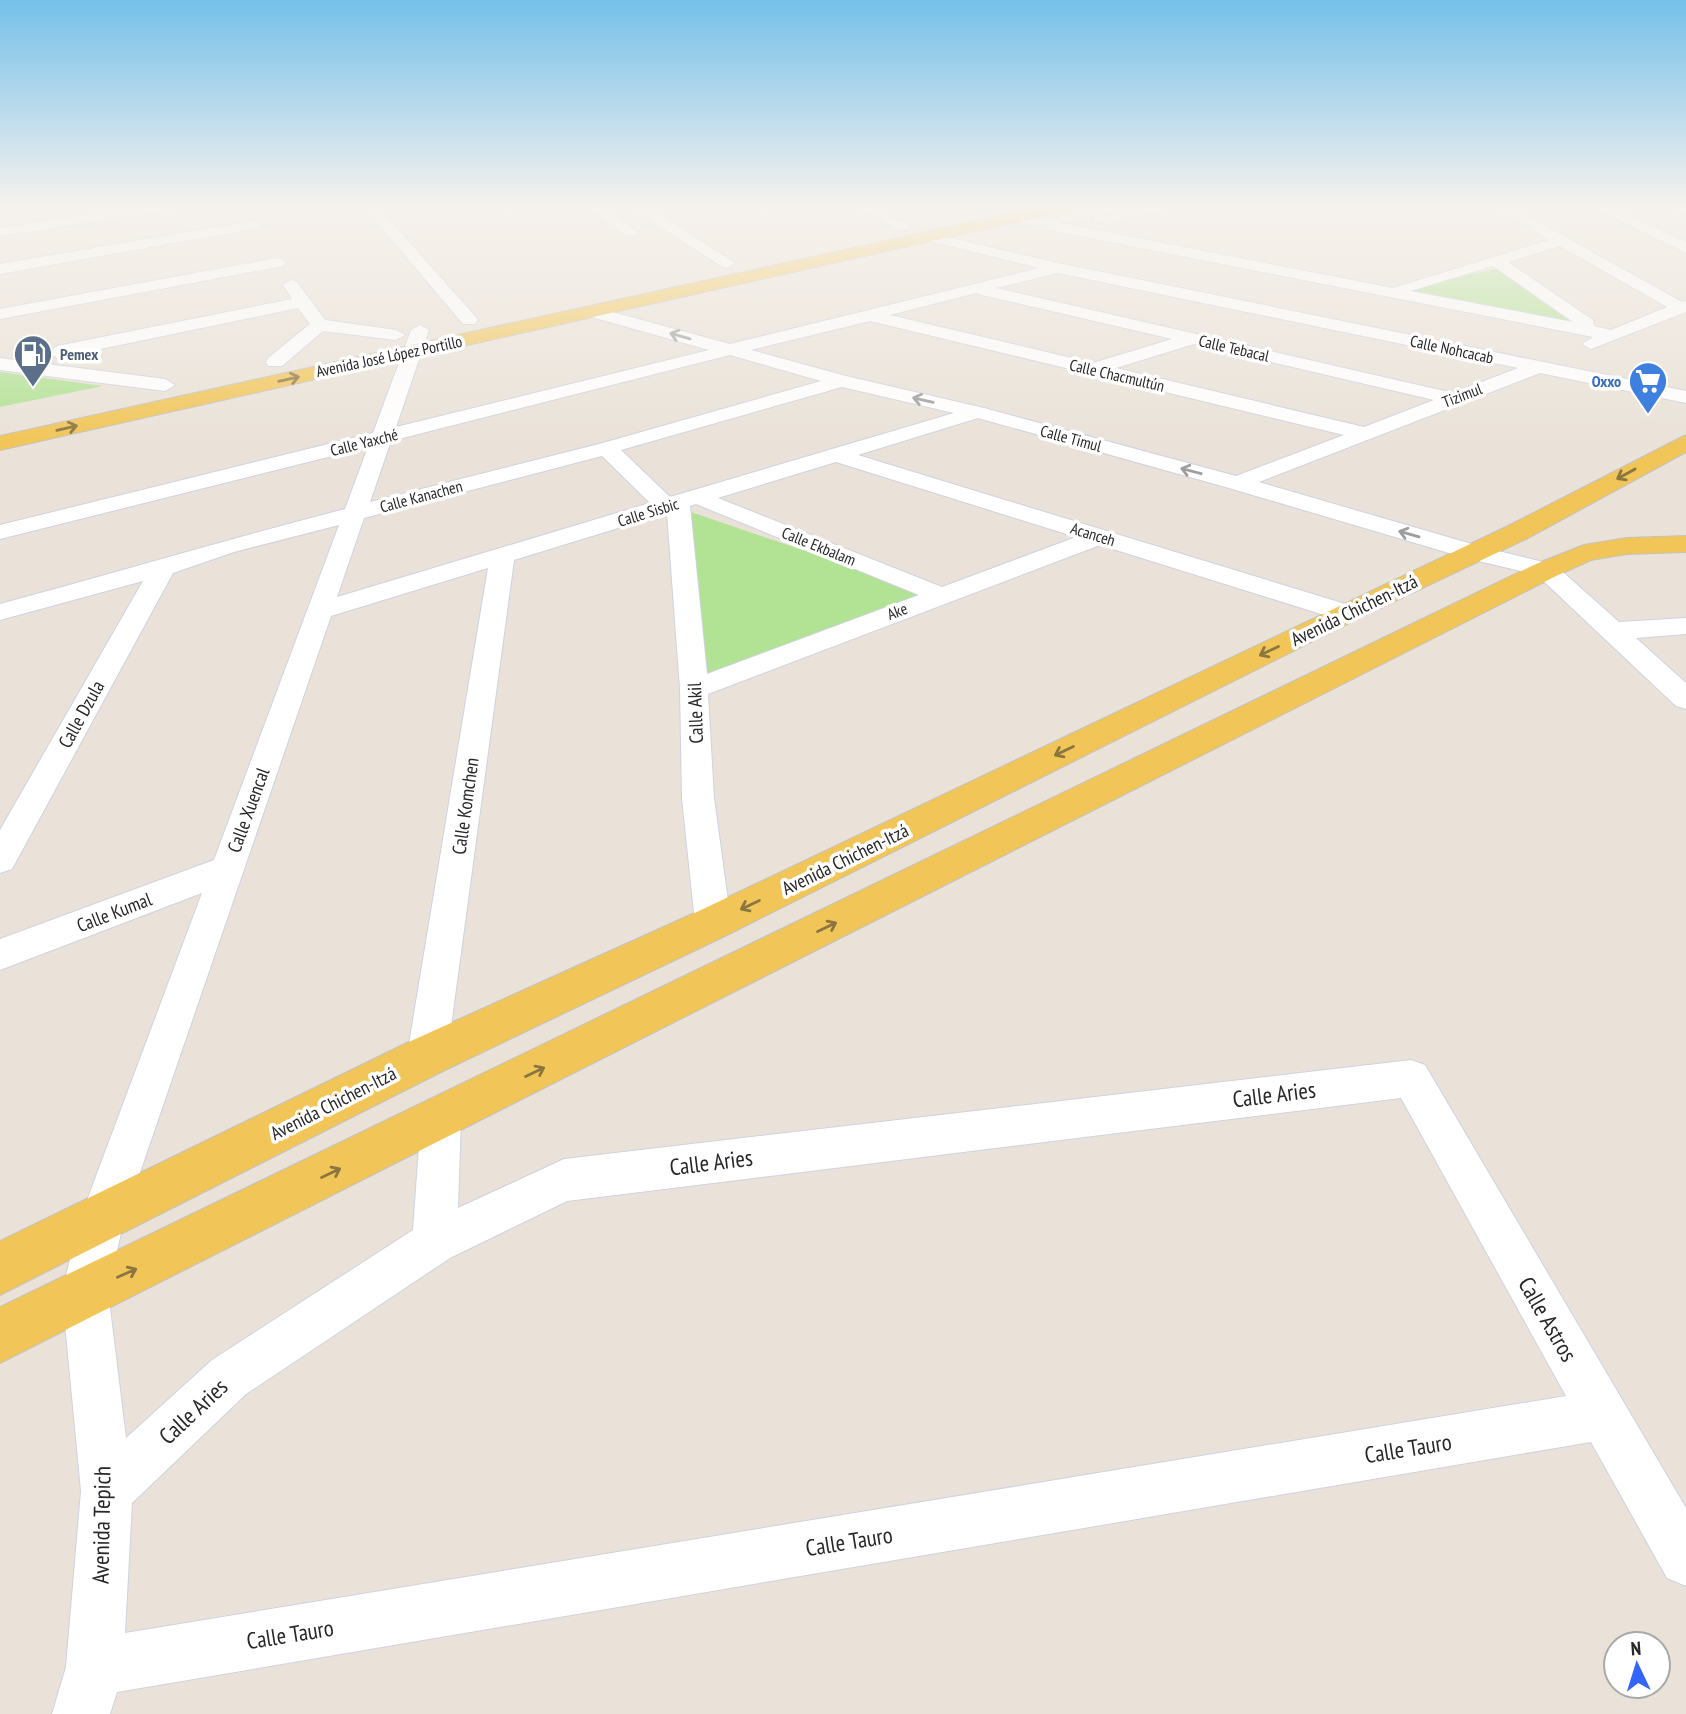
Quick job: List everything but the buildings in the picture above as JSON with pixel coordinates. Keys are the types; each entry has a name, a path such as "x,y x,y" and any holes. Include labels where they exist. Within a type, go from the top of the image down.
{"main road":[{"name":"Avenida José López Portillo","path":"268,363 623,286"},
{"name":"Avenida José López Portillo","path":"0,443 711,286"},
{"path":"102,399 172,384"},
{"name":"Avenida Chichen-Itzá","path":"0,1269 427,1056 713,923 1346,613 1516,533 1686,442"},
{"path":"1516,533 1541,545 1563,562"},
{"path":"0,1336 1563,562 1627,545 1686,544"}],"street":[{"path":"0,314 152,286"},
{"path":"292,286 319,325"},
{"path":"440,286 469,320"},
{"name":"Calle Yaxché","path":"0,533 988,286"},
{"name":"Calle Nohcacab","path":"1147,286 1686,397"},
{"path":"1369,286 1604,333"},
{"path":"1395,291 1412,286"},
{"path":"1533,286 1604,333"},
{"path":"1645,286 1684,307"},
{"name":"Calle Tebacal","path":"976,289 1450,398"},
{"path":"57,352 302,302"},
{"name":"Tizimul","path":"1237,483 1367,435 1450,398 1537,367 1604,333 1684,307"},
{"path":"1094,369 1270,311"},
{"name":"Calle Timul","path":"594,312 728,350 977,412 1237,483 1475,553 1563,562"},
{"name":"Calle Chacmultún","path":"868,315 1367,435"},
{"path":"268,363 319,325 396,335"},
{"name":"Calle Xuencal","path":"85,1292 102,1219 420,331"},
{"path":"6,367 172,384"},
{"name":"Calle Kanachen","path":"0,612 163,568 225,547 606,448 842,380"},
{"name":"Calle Sisbic","path":"319,611 840,456 977,412"},
{"path":"606,448 680,502"},
{"name":"Acanceh","path":"840,456 1346,613"},
{"name":"Calle Ekbalam","path":"680,502 940,595"},
{"name":"Calle Akil","path":"680,502 694,689 698,798 713,923"},
{"name":"Ake","path":"694,689 1101,536"},
{"name":"Calle Komchen","path":"427,1056 502,556"},
{"path":"1563,562 1612,631 1686,699"},
{"name":"Calle Dzula","path":"0,860 163,568"},
{"path":"1612,631 1686,626"},
{"name":"Calle Kumal","path":"0,955 227,869"},
{"name":"Calle Aries","path":"107,1491 229,1377 435,1242 564,1180 1411,1078"},
{"name":"Calle Astros","path":"1411,1078 1686,1559"},
{"path":"435,1242 441,1119"},
{"name":"Avenida Tepich","path":"85,1292 107,1491 88,1690"},
{"name":"Calle Tauro","path":"88,1690 1604,1415"}],"green space":[{"path":"1417,286 1526,286 1582,324 1403,289"},
{"path":"0,372 103,386 0,407"},
{"path":"685,510 931,594 705,675"}],"place":[{"name":"Pemex","path":"33,388"},
{"name":"Oxxo","path":"1648,415"}]}
